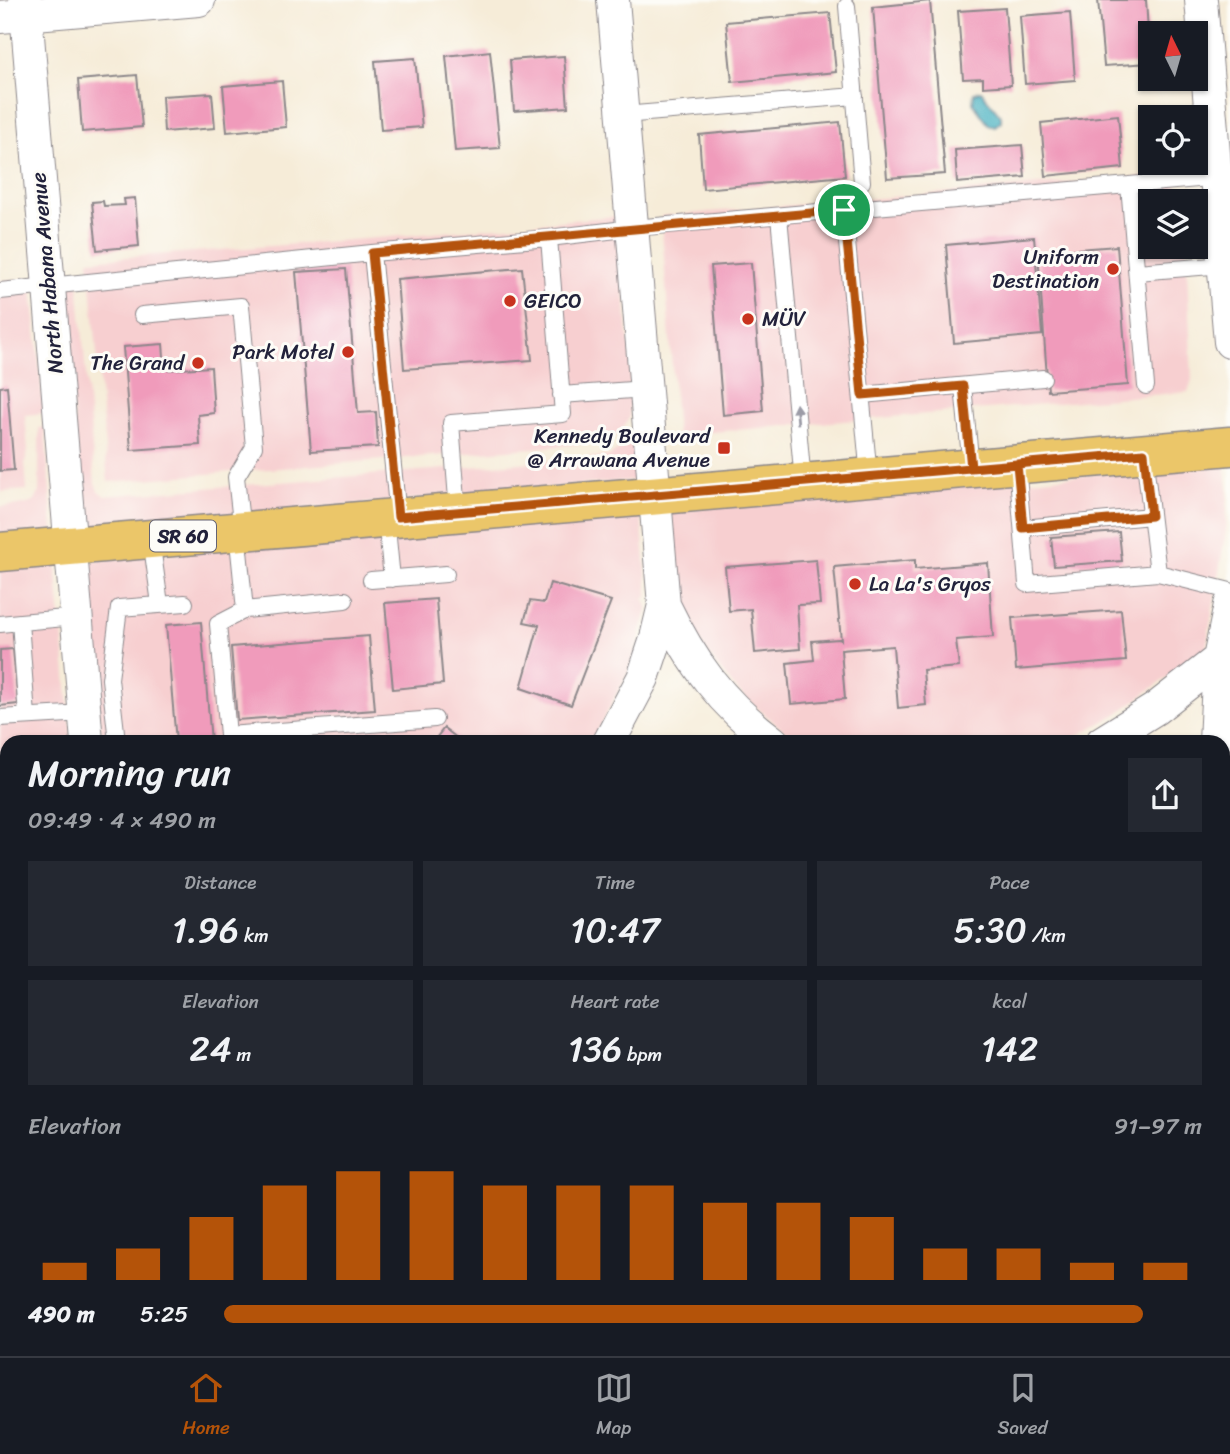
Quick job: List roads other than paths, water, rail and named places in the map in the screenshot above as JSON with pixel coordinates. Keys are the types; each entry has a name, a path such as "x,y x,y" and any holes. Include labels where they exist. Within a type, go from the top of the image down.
{"main road":[{"name":"SR 60","path":"0,552 1230,446"}],"street":[{"path":"17,11 199,0"},
{"path":"612,0 664,605 643,678 613,735"},
{"path":"1201,0 1223,177 1224,265 1230,342"},
{"name":"North Habana Avenue","path":"17,11 48,286 77,617 96,680 96,732"},
{"path":"664,605 683,645 706,677 728,703 765,735"},
{"path":"1215,735 1219,659 1230,605"},
{"path":"1113,735 1154,709 1219,659"}],"lane":[{"path":"847,6 863,182"},
{"path":"623,115 855,96"},
{"path":"0,291 633,228 1223,177"},
{"path":"1129,185 1146,386"},
{"path":"844,210 869,477"},
{"path":"779,216 803,482"},
{"path":"458,512 451,423 563,414 549,238"},
{"path":"372,253 392,518 392,579"},
{"path":"1137,272 1224,265"},
{"path":"142,315 241,306 254,447 236,477 245,610"},
{"path":"862,395 1043,378"},
{"path":"963,386 971,468"},
{"path":"561,395 646,389"},
{"path":"1144,453 1158,573"},
{"path":"1017,464 1027,584 1065,573 1113,569 1158,573 1230,591"},
{"path":"1023,528 1060,531 1084,529 1151,516"},
{"path":"151,539 160,604"},
{"path":"372,580 446,574"},
{"path":"345,600 245,610 218,624 228,735 435,719"},
{"path":"0,718 27,716 96,732 96,680 119,608 185,603"},
{"path":"0,624 77,617"},
{"path":"20,622 27,716"}],"water":[{"path":"981,91 1001,116 1001,121 995,126 989,125 973,103 974,93"}],"place":[{"name":"Uniform Destination","path":"1113,269"},
{"name":"GEICO","path":"510,301"},
{"name":"MÜV","path":"748,319"},
{"name":"Park Motel","path":"348,352"},
{"name":"The Grand","path":"198,363"},
{"name":"Kennedy Boulevard @ Arrawana Avenue","path":"724,448"},
{"name":"La La's Gryos","path":"855,584"}]}
